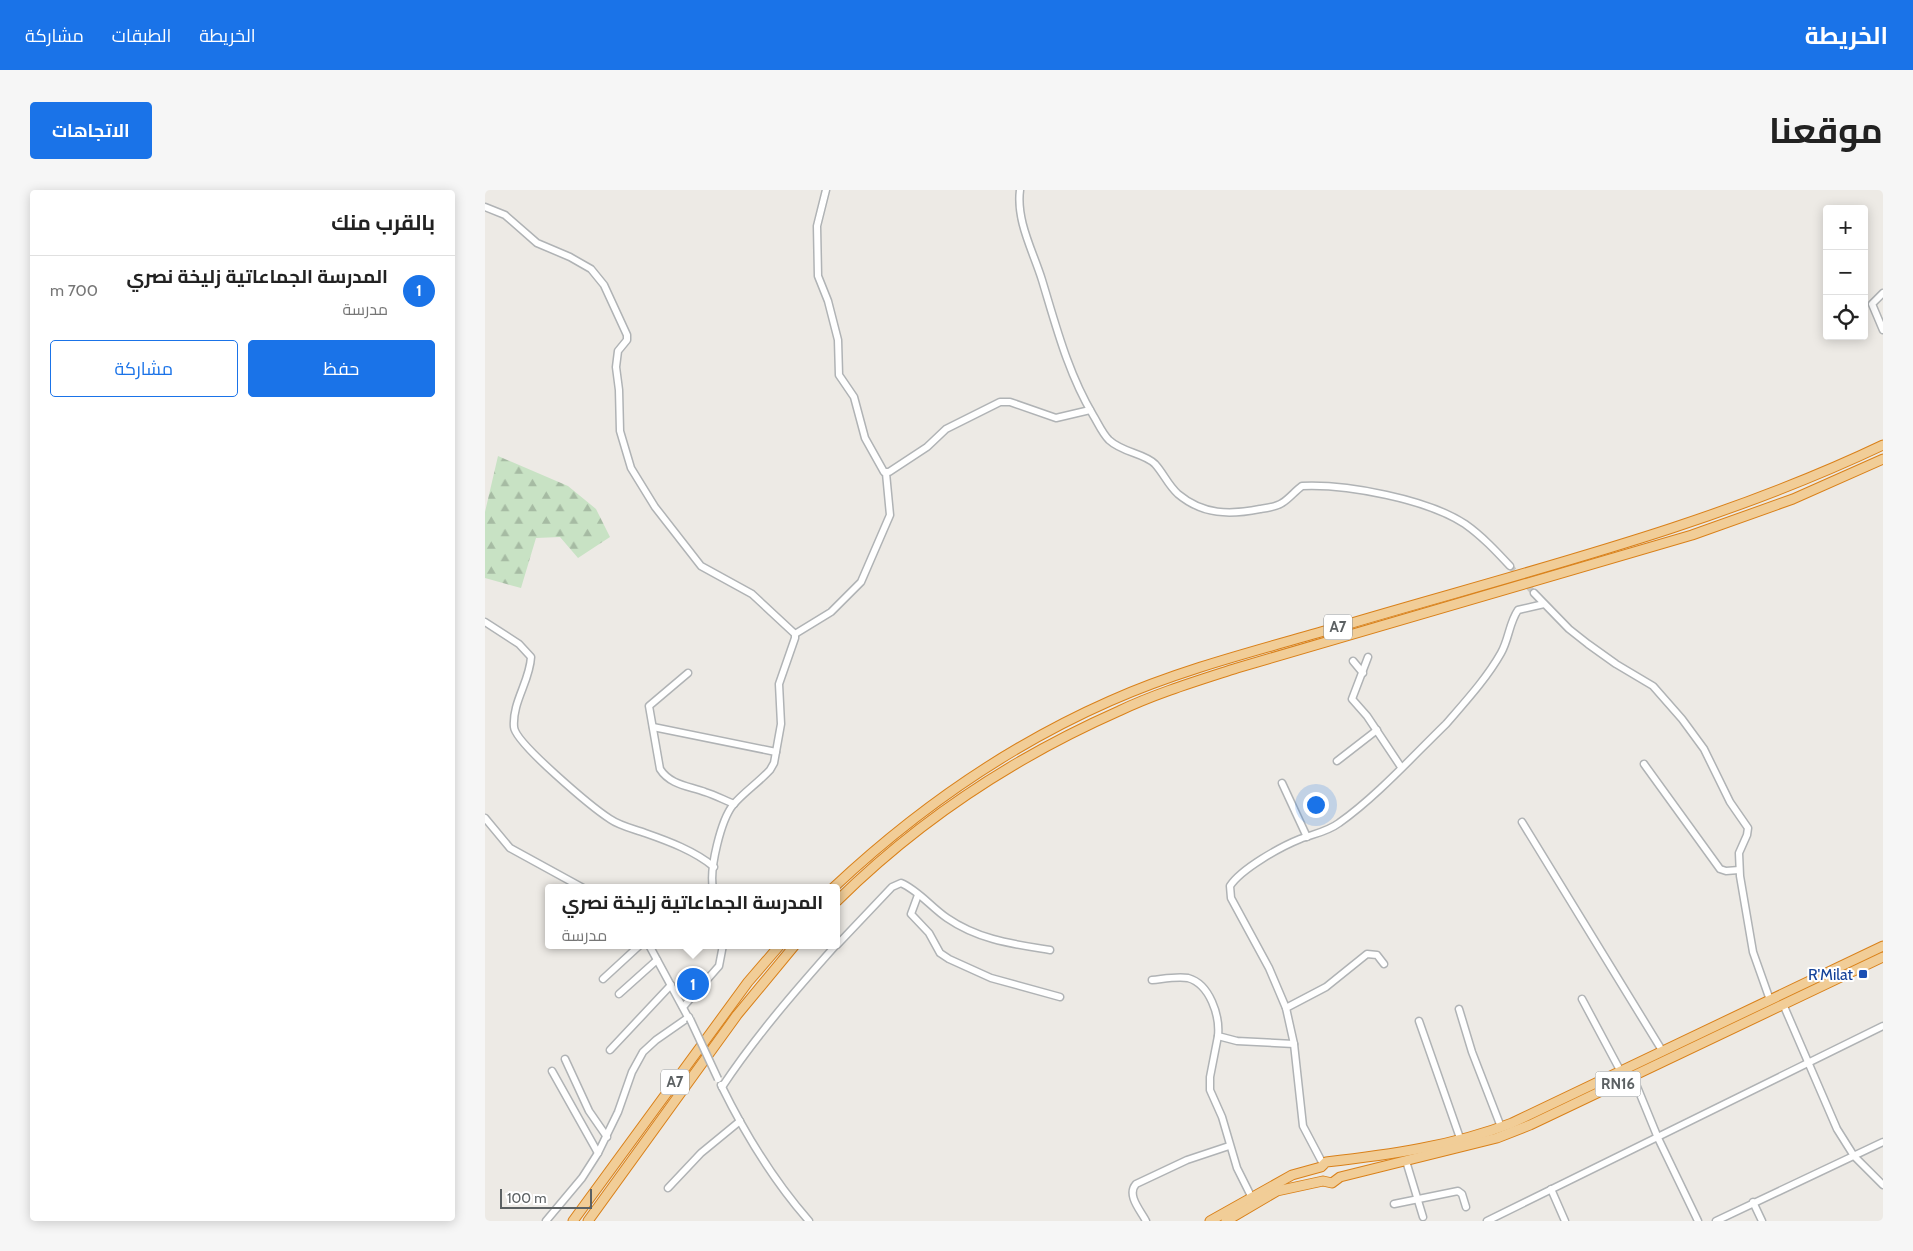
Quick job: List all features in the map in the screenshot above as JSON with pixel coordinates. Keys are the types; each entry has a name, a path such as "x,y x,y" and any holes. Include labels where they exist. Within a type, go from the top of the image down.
{"highway":[{"name":"A7","path":"837,884 893,833 940,799 1011,753 1109,701 1206,664 1675,527 1798,483 1883,445"},
{"name":"A7","path":"840,898 896,847 952,804 1016,764 1120,710 1182,686 1237,668 1692,535 1793,499 1883,459"},
{"name":"RN16","path":"1210,1221 1291,1175 1334,1162 1381,1157 1501,1127 1621,1072 1883,946"},
{"name":"A7","path":"573,1221 748,982 777,949"},
{"name":"A7","path":"588,1221 737,1015 792,949"},
{"name":"RN16","path":"1226,1221 1277,1192 1323,1180 1332,1183 1340,1177 1497,1138 1558,1113 1883,957"},
{"path":"1334,1162 1339,1167 1340,1177"},
{"path":"1322,1165 1319,1174 1323,1180"}],"street":[{"path":"795,634 831,612 861,582 890,515 886,473 882,470 865,438 854,397 839,375 838,340 828,301 818,276 817,226 826,190"},
{"path":"1020,190 1019,210 1021,219 1034,254 1063,351 1090,410 1107,438 1115,445 1154,463 1167,482 1180,496 1211,512 1245,512 1276,506 1283,503 1302,486 1349,489 1419,503 1464,524 1489,544 1510,566"},
{"path":"485,207 505,216 537,243 581,262 598,276 627,335 627,340 618,351 616,367 619,390 620,431 631,468 650,499 701,566 752,594 795,634"},
{"path":"1883,292 1872,304 1883,330"},
{"path":"886,473 921,451 946,429 1000,402 1010,402 1056,418 1090,410"},
{"path":"1534,592 1569,629 1616,664 1653,686 1691,730 1704,749 1730,802 1747,828 1747,835 1739,852 1739,870 1753,952 1771,1000"},
{"path":"1322,1165 1303,1126 1294,1044 1286,1008 1269,968 1234,905 1229,892 1233,882 1270,854 1337,824 1401,767 1446,724 1485,676 1501,652 1510,624 1517,610 1544,604"},
{"path":"485,622 519,644 531,657 529,672 517,706 514,728 517,735 529,749 610,819 663,839 706,860 714,867"},
{"path":"713,884 714,867 720,837 734,804 770,770 776,752 781,724 779,684 795,634"},
{"path":"1368,657 1352,699 1377,730 1401,767"},
{"path":"1353,661 1363,673"},
{"path":"688,673 650,704 649,710 660,769 666,777 679,784 706,792 734,804"},
{"path":"653,727 776,752"},
{"path":"1337,762 1377,730"},
{"path":"1644,764 1720,869 1726,871 1739,870"},
{"path":"1282,783 1307,837"},
{"path":"485,818 510,848 576,884"},
{"path":"1521,822 1663,1052"},
{"path":"840,941 895,884 904,884 947,918 974,934 995,941 1050,950"},
{"path":"918,895 911,914 929,933 935,946 943,955 991,978 1060,997"},
{"path":"603,979 636,949"},
{"path":"651,949 689,1018 740,1121 776,1181 809,1221"},
{"path":"683,1007 719,966 722,949"},
{"path":"722,1088 751,1044 785,1002 832,949"},
{"path":"1286,1008 1326,987 1367,954 1377,955 1384,964"},
{"path":"619,994 657,960"},
{"path":"1152,980 1184,978 1197,983 1217,1012 1218,1036 1209,1083 1222,1117 1229,1146 1251,1196"},
{"path":"610,1050 671,985"},
{"path":"1582,999 1621,1072"},
{"path":"1783,1004 1837,1129 1854,1156 1883,1186"},
{"path":"1459,1009 1501,1127"},
{"path":"546,1221 582,1178 598,1153 621,1106 632,1072 643,1052 656,1040 689,1018"},
{"path":"1419,1021 1460,1138"},
{"path":"1492,1220 1551,1188 1658,1138 1883,1026"},
{"path":"1218,1036 1237,1040 1294,1044"},
{"path":"565,1059 589,1111 607,1137"},
{"path":"552,1071 598,1153"},
{"path":"1633,1077 1658,1138 1698,1221"},
{"path":"668,1188 701,1153 740,1121"},
{"path":"1716,1221 1883,1142"},
{"path":"1147,1221 1132,1195 1136,1184 1187,1160 1229,1146"},
{"path":"1406,1161 1423,1217"},
{"path":"1551,1188 1565,1221"},
{"path":"1394,1204 1458,1191 1462,1194 1466,1207"},
{"path":"1753,1202 1762,1221"}],"green space":[{"path":"498,456 568,486 596,509 610,537 578,558 560,537 536,538 521,588 485,578 485,512"}],"tunnel":[{"path":"1510,566 1534,593"}],"place":[{"name":"R'Milat","path":"1863,974"},
{"name":"المدرسة الجماعاتية زليخة نصري","path":"693,984"}]}
